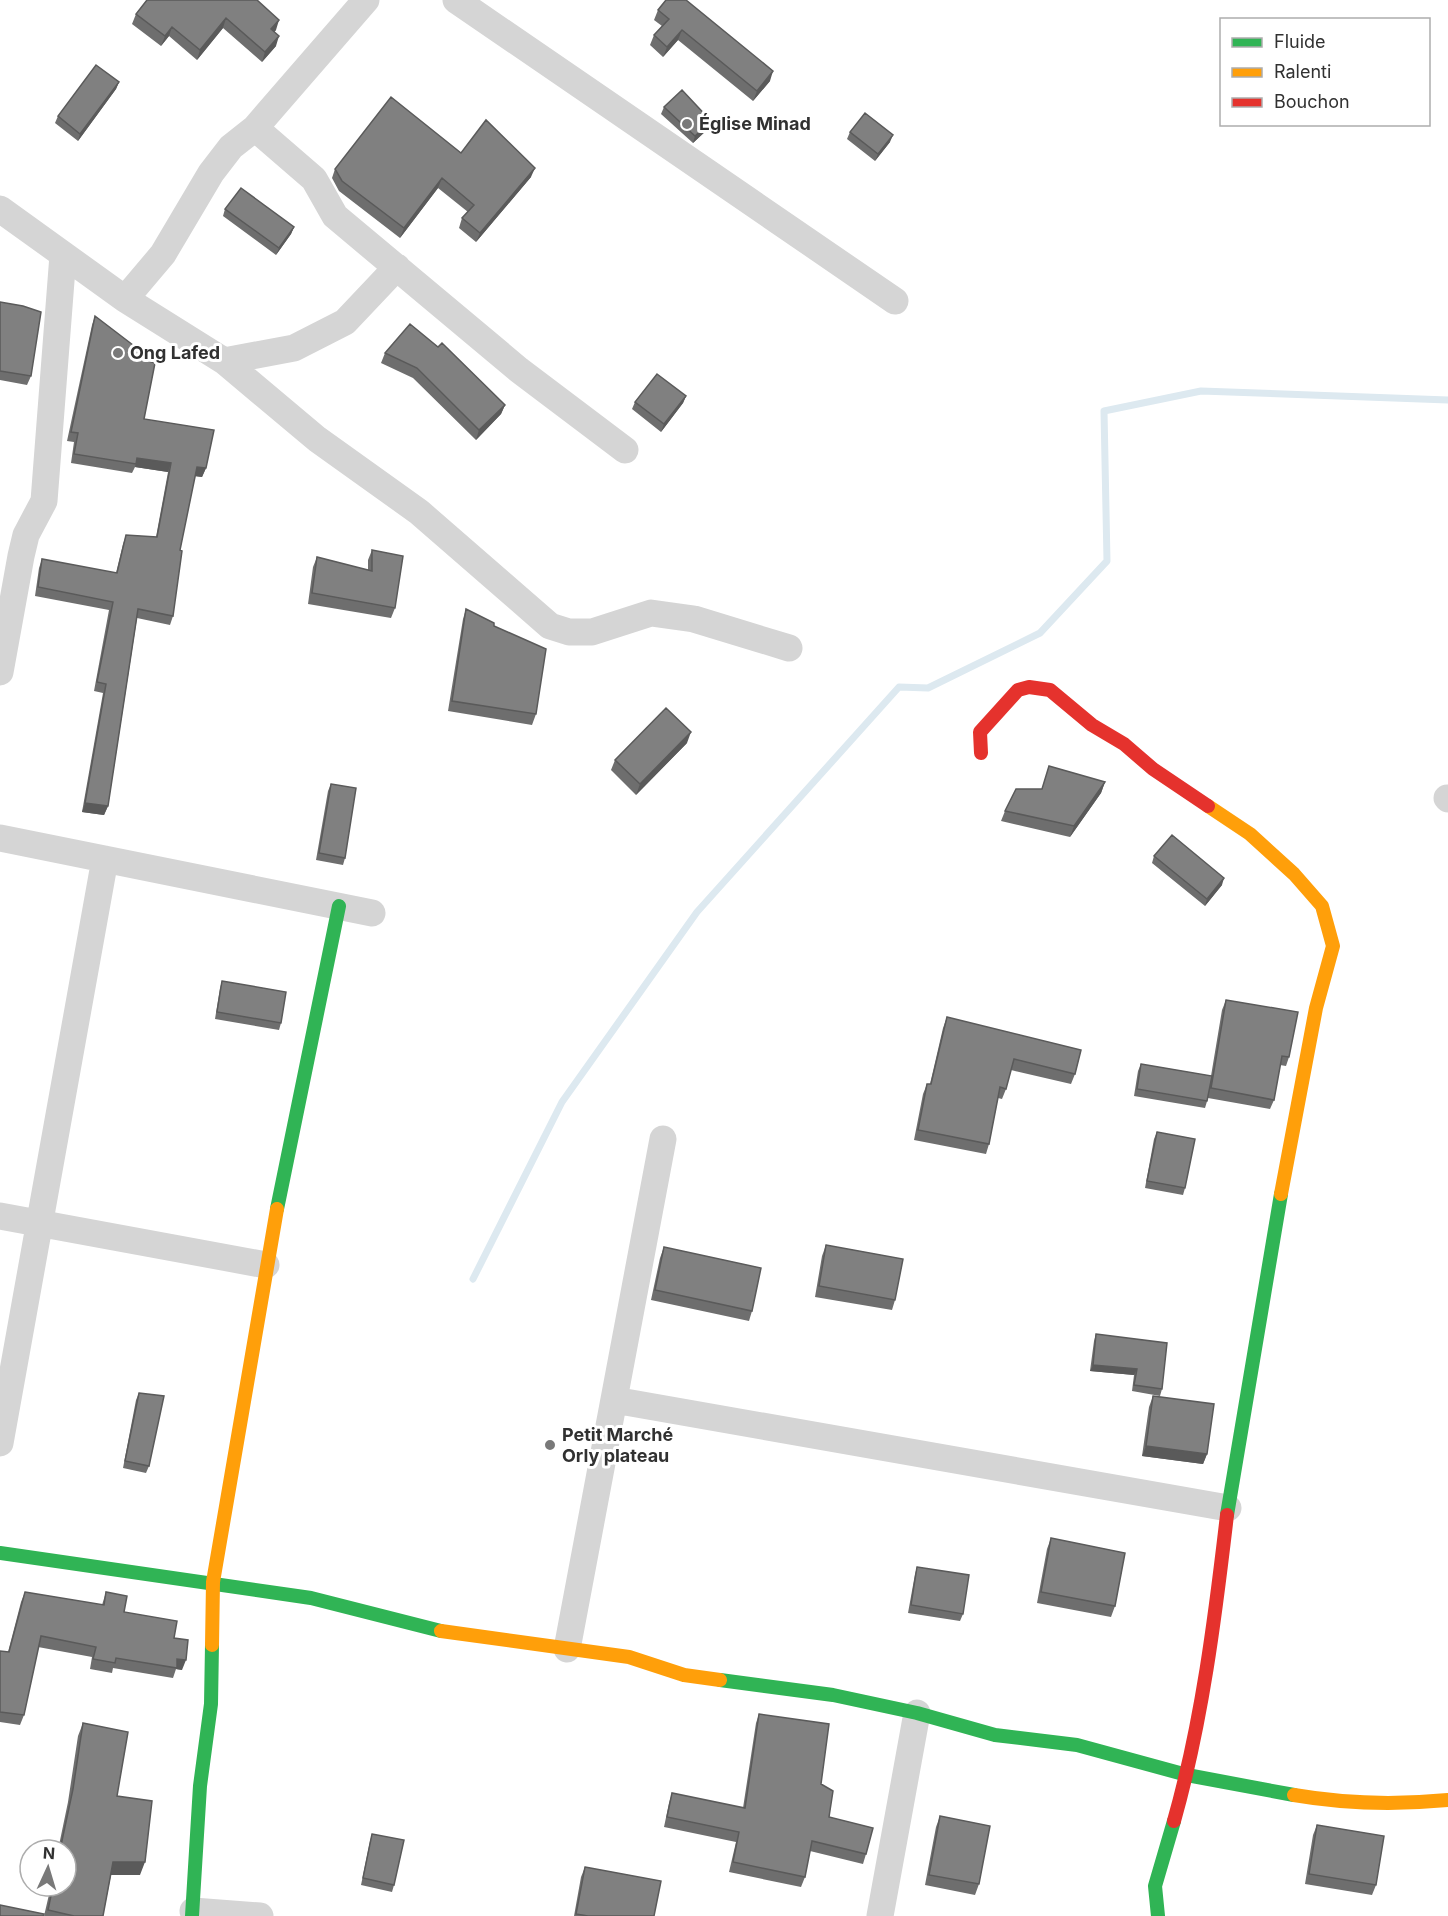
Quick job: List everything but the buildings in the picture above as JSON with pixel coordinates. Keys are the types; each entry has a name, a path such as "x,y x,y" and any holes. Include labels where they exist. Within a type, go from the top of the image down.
{"street":[{"path":"125,299 163,254 211,173 231,147 255,128 366,0"},
{"path":"456,0 896,301"},
{"path":"255,128 314,179 335,216 519,370 626,450"},
{"path":"0,208 125,299 224,361 316,439 419,512 550,626 569,632 592,632 651,614 694,619 789,648"},
{"path":"0,672 26,535 44,501 63,255"},
{"path":"224,361 294,348 345,322 397,267"},
{"path":"981,753 980,732 1008,699 1018,690 1029,687 1050,690 1092,725 1124,744 1153,768 1250,834 1294,874 1322,906 1333,946 1316,1008 1268,1264 1228,1508 1214,1622 1187,1775 1155,1886 1158,1916"},
{"path":"0,838 372,912"},
{"path":"0,1443 105,859"},
{"path":"260,1916 193,1913 200,1786 211,1704 213,1582 266,1265 339,906"},
{"path":"567,1649 663,1139"},
{"path":"0,1216 266,1265"},
{"path":"614,1400 1228,1508"},
{"path":"0,1553 213,1582 311,1598 438,1631 629,1657 684,1675 833,1695 917,1713 995,1735 1077,1745 1187,1775 1333,1802 1396,1805 1447,1797"},
{"path":"879,1916 917,1713"}],"waterway":[{"path":"473,1279 562,1102 697,912 899,687 928,688 1040,633 1107,561 1104,411 1201,391 1448,400"}],"traffic: fast":[{"path":"277,1209 339,906"},
{"path":"1227,1515 1281,1194"},
{"path":"0,1553 311,1598 441,1631"},
{"path":"192,1916 200,1786 211,1704 212,1645"},
{"path":"720,1680 833,1695 917,1713 995,1735 1077,1745 1187,1775 1294,1795"},
{"path":"1158,1916 1155,1886 1174,1821"}],"traffic: slow":[{"path":"1208,806 1250,834 1294,874 1322,906 1333,946 1316,1008 1281,1194"},
{"path":"212,1645 213,1582 277,1209"},
{"path":"441,1631 629,1657 684,1675 720,1680"},
{"path":"1294,1795 1371,1803 1448,1800"}],"traffic: jam":[{"path":"981,753 980,732 1018,690 1029,687 1050,690 1092,725 1124,744 1153,769 1208,806"},
{"path":"1174,1821 1200,1708 1227,1515"}],"place":[{"name":"Église Minad","path":"687,124"},
{"name":"Ong Lafed","path":"118,353"},
{"name":"Petit Marché Orly plateau","path":"550,1445"}]}
